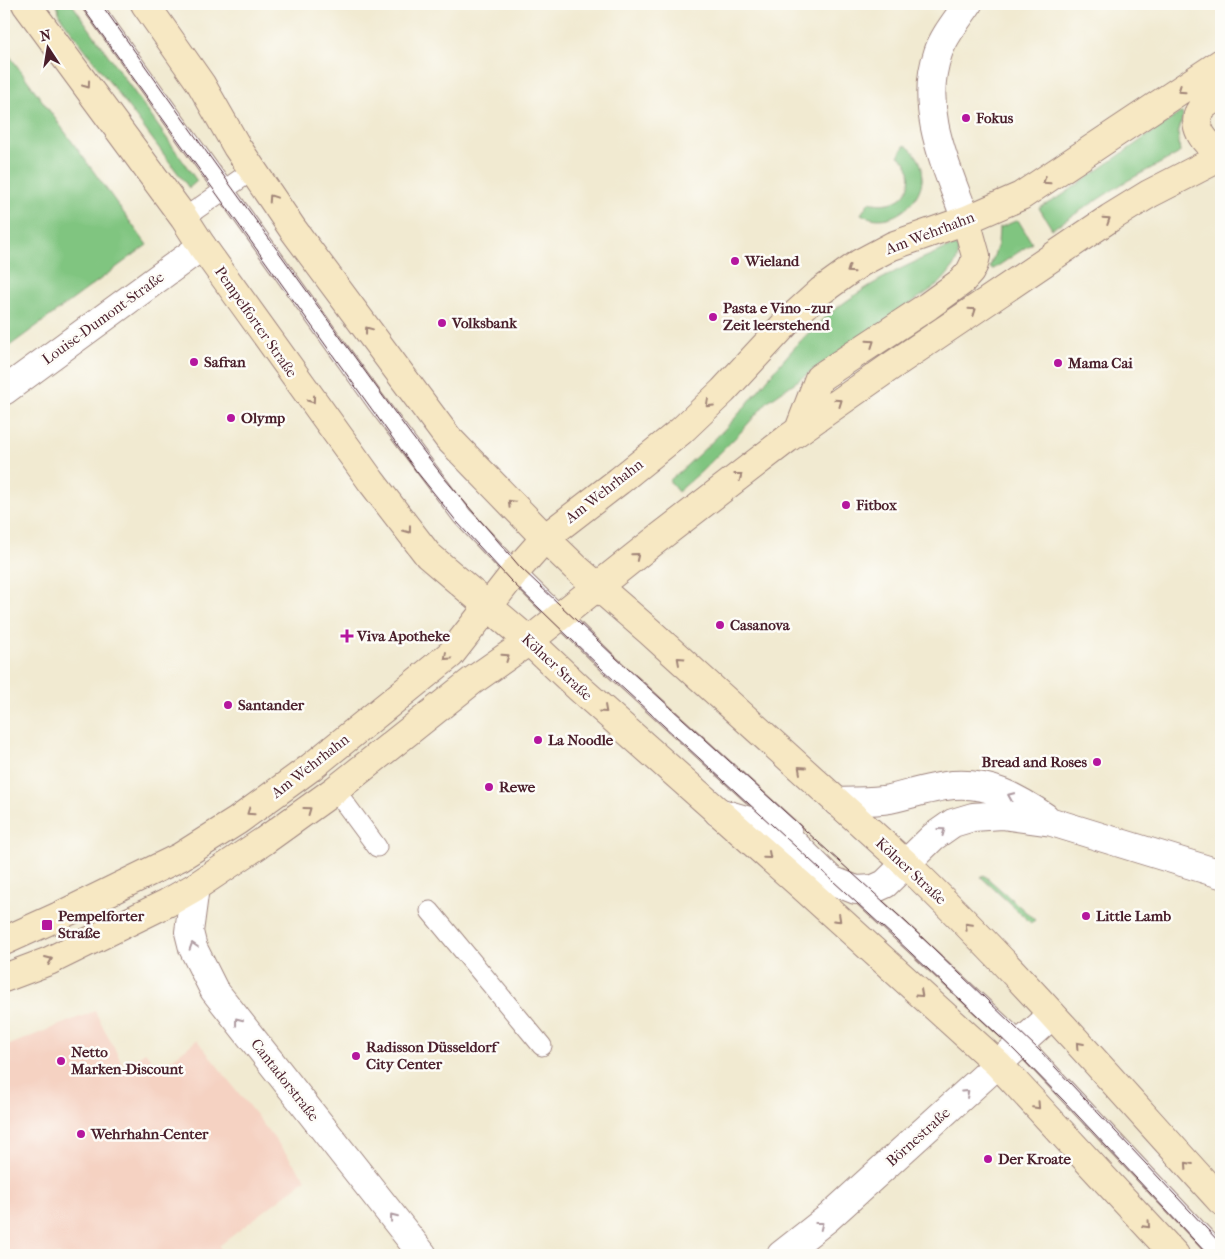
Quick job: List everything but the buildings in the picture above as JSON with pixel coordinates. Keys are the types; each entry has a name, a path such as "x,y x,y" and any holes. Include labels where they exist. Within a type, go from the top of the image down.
{"main road":[{"path":"126,4 193,100 237,146"},
{"path":"145,4 202,84 237,146 292,228 448,438 545,538"},
{"name":"Pempelforter Straße","path":"35,10 331,426 414,538 428,555 498,614"},
{"name":"Am Wehrhahn","path":"4,941 57,918 180,857 237,821 310,768 498,614 515,572 545,538 681,430 723,391 789,320 821,291 860,263 892,246 966,220 1022,196 1221,63"},
{"path":"1221,95 1204,106 1198,113 1197,122 1206,142 1221,150"},
{"path":"4,978 50,961 152,911 196,887 335,790 472,681 529,641 799,430 1110,218 1149,194 1221,157"},
{"path":"799,430 819,378 928,306 961,282 970,272 976,256 966,220"},
{"name":"Kölner Straße","path":"545,538 906,864 946,903 1052,1015 1221,1201"},
{"name":"Kölner Straße","path":"498,614 998,1064 1175,1255"}],"street":[{"path":"966,220 938,140 931,108 931,77 938,52 968,4"},
{"name":"Louise-Dumont-Straße","path":"4,391 202,246"},
{"path":"837,802 888,799 932,788 971,784 989,787 1021,800 1052,822"},
{"name":"Kölner Straße","path":"718,812 780,830 831,880 856,890"},
{"path":"856,890 874,889 885,884 933,837 953,823 973,817 1002,815 1052,822 1221,874"},
{"name":"Cantadorstraße","path":"196,887 190,932 193,948 214,990 423,1255"},
{"name":"Börnestraße","path":"781,1255 828,1218 1052,1015"}],"lane":[{"path":"91,4 224,191 462,516 515,572 626,680 1021,1043 1221,1255"},
{"path":"184,218 253,170"},
{"path":"335,790 377,847"},
{"path":"430,911 542,1046"}],"shaded area":[{"name":"Wehrhahn-Center","path":"95,1011 124,1067 145,1052 159,1069 197,1040 306,1179 219,1246 224,1255 4,1255 4,1047"}],"green space":[{"path":"57,4 72,4 197,181 189,188 60,16"},
{"path":"4,48 147,245 4,350"},
{"path":"1180,113 1183,116 1178,134 1180,152 1178,154 1125,182 1052,229 1039,208 1061,196"},
{"path":"905,145 917,157 922,171 921,186 914,199 904,210 891,217 876,219 861,214 869,202 893,202 899,199 908,188 910,180 908,166 898,156"},
{"path":"1018,220 1032,243 992,270 990,267 998,244 999,228"},
{"path":"952,246 958,247 958,257 953,267 939,284 768,401 739,434 678,492 669,481 703,451 727,426 790,352 827,316 871,285 902,268"},
{"path":"984,875 1035,920 1031,923 981,877"}],"tram line":[{"path":"80,4 417,472 457,522 510,580 602,669 1014,1050 1208,1255"},
{"path":"101,4 411,435 445,479 520,567 616,658 907,923 1040,1051 1221,1244"}],"place":[{"name":"Fokus","path":"966,118"},
{"name":"Wieland","path":"735,261"},
{"name":"Pasta e Vino - zur Zeit leerstehend","path":"713,317"},
{"name":"Volksbank","path":"442,323"},
{"name":"Safran","path":"194,362"},
{"name":"Mama Cai","path":"1058,363"},
{"name":"Olymp","path":"231,418"},
{"name":"Fitbox","path":"846,505"},
{"name":"Casanova","path":"720,625"},
{"name":"Viva Apotheke","path":"347,636"},
{"name":"Santander","path":"228,705"},
{"name":"La Noodle","path":"538,740"},
{"name":"Bread and Roses","path":"1097,762"},
{"name":"Rewe","path":"489,787"},
{"name":"Little Lamb","path":"1086,916"},
{"name":"Pempelforter Straße","path":"47,925"},
{"name":"Radisson Düsseldorf City Center","path":"356,1056"},
{"name":"Netto Marken-Discount","path":"61,1061"},
{"name":"Wehrhahn-Center","path":"81,1134"},
{"name":"Der Kroate","path":"988,1159"}]}
